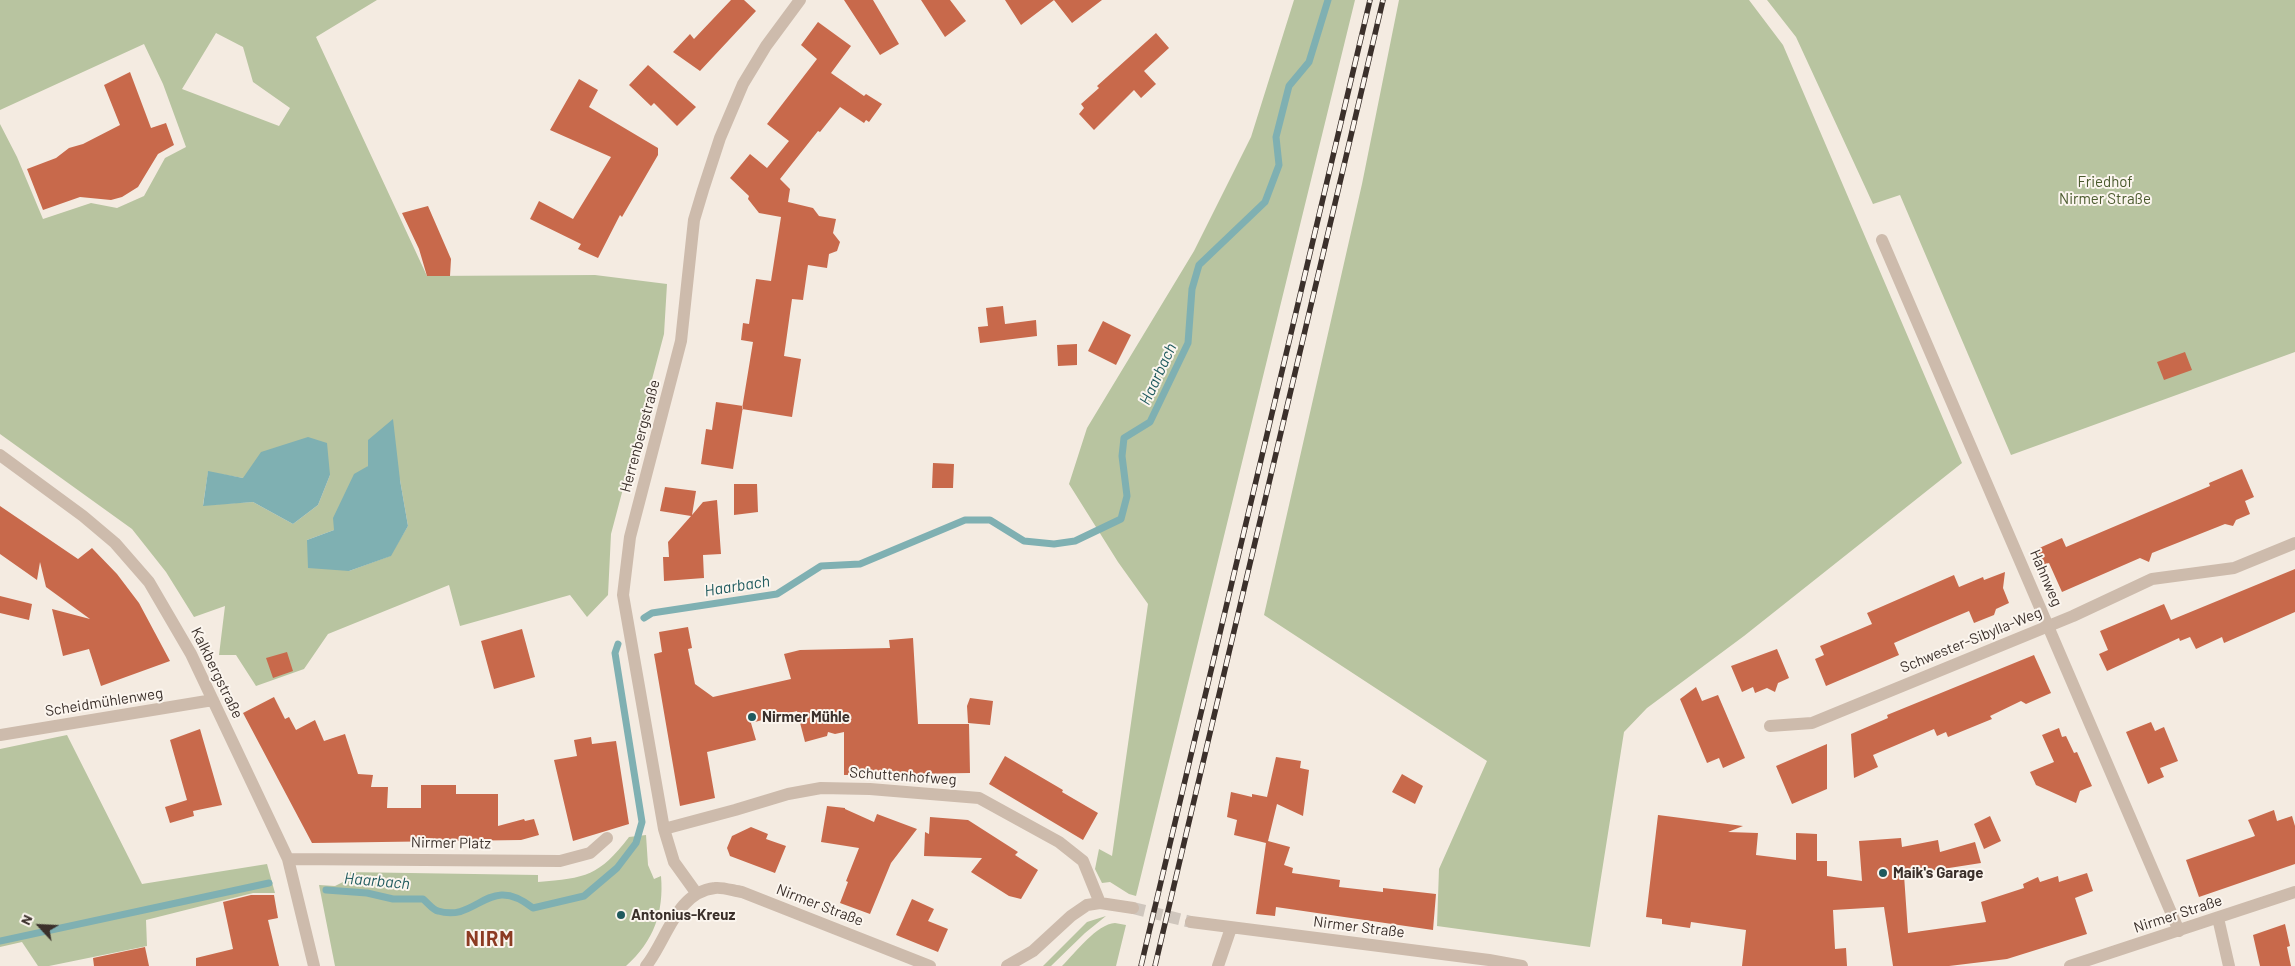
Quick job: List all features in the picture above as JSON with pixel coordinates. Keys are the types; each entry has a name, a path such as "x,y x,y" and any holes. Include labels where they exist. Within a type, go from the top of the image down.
{"street":[{"name":"Herrenbergstraße","path":"697,894 674,862 664,829 623,594 630,537 681,341 694,220 720,138 743,84 766,46 800,0"},
{"name":"Hahnweg","path":"1882,240 2179,931"},
{"name":"Kalkbergstraße","path":"0,455 83,516 115,543 144,576 176,626 288,859 314,966"},
{"name":"Schwester-Sibylla-Weg","path":"1770,726 1812,723 2073,616 2152,579 2234,568 2295,543"},
{"name":"Scheidmühlenweg","path":"0,735 213,700"},
{"name":"Schuttenhofweg","path":"664,829 788,794 821,788 870,789 979,798 1059,842 1082,861 1100,902"},
{"name":"Nirmer Platz","path":"288,859 560,861 590,853 607,838"},
{"name":"Nirmer Straße","path":"697,894 715,888 742,892 930,966"},
{"name":"Nirmer Straße","path":"2070,966 2295,892"},
{"path":"646,966 656,954 682,906 697,894"},
{"path":"1006,966 1033,951 1087,905 1100,902 1134,908"},
{"path":"2218,918 2230,966"},
{"name":"Nirmer Straße","path":"1191,922 1489,960 1522,966"},
{"path":"1218,966 1231,928"}],"green space":[{"path":"0,0 377,0 316,37 427,276 595,275 667,284 664,334 611,534 608,595 587,617 570,595 460,626 449,585 328,634 304,669 256,686 236,655 219,655 225,606 194,617 166,572 132,529 0,434 0,124 17,157 43,219 91,203 117,208 144,196 165,158 186,147 163,84 144,44 0,110","holes":["216,33 243,47 253,82 290,108 279,126 182,89","368,440 400,480 408,526 390,556 349,571 307,540 334,530 368,466","208,472 243,478 330,475 318,505 293,524 253,502 203,505"]},
{"path":"1294,0 1355,0 1136,896 1129,894 1110,882 1102,883 1095,869 1099,849 1112,856 1148,604 1118,562 1069,484 1087,428 1194,251 1251,137"},
{"path":"1399,0 1749,0 1783,45 1962,463 1744,636 1647,708 1624,732 1590,947 1437,926 1439,869 1487,761 1264,615 1362,184"},
{"name":"Friedhof Nirmer Straße","path":"1767,0 2295,0 2295,352 2011,455 1900,195 1873,204 1796,37"},
{"path":"67,735 142,884 267,864 275,893 253,893 146,920 147,946 49,966 38,966 22,942 0,947 0,749"},
{"path":"646,835 648,865 654,879 661,876 661,902 659,914 650,936 636,956 626,966 335,966 319,885 335,886 343,882 345,872 538,875 538,882 554,881 590,873 609,860 629,837"},
{"path":"1106,916 1085,933 1051,966 1043,966 1087,922"},
{"path":"1115,923 1126,925 1116,966 1062,966 1101,928"}],"water":[{"path":"393,419 400,480 408,526 391,556 349,571 308,568 307,540 334,530 333,518 354,474 368,466 368,440"},
{"path":"308,437 327,443 330,475 318,505 293,524 253,502 203,506 208,471 243,478 261,452"}],"building":[{"path":"731,0 744,0 756,11 700,71 673,52 690,34 694,39"},
{"path":"844,0 873,0 899,44 880,55"},
{"path":"921,0 950,0 966,21 945,37"},
{"path":"1005,0 1054,0 1021,25"},
{"path":"1054,0 1102,0 1072,23"},
{"path":"818,22 851,46 831,73 864,96 866,94 882,104 869,122 866,120 864,123 840,107 820,132 818,131 780,179 790,189 788,202 813,208 819,216 836,219 833,233 840,242 837,251 829,254 827,268 808,265 803,300 792,299 784,356 801,359 792,417 742,409 753,342 741,340 743,323 749,324 756,279 771,281 781,217 759,213 748,199 749,196 730,178 750,154 767,168 789,141 767,124 817,59 801,45"},
{"path":"1156,33 1169,48 1144,71 1156,84 1141,98 1134,90 1094,130 1079,114 1084,108 1081,104 1099,88 1097,86"},
{"path":"648,65 696,107 677,126 654,103 651,106 629,85"},
{"path":"130,72 151,128 166,123 174,145 158,154 138,187 122,197 111,200 80,197 43,210 27,169 56,158 69,148 83,144 120,125 104,85"},
{"path":"579,79 598,90 589,107 658,148 658,155 622,217 620,215 598,258 578,249 581,244 530,219 539,201 573,219 611,157 550,130"},
{"path":"428,206 451,259 450,276 427,276 419,249 402,213"},
{"path":"1003,306 1005,324 1036,320 1037,336 980,343 978,327 988,326 986,308"},
{"path":"1103,321 1131,335 1116,365 1088,351"},
{"path":"1077,344 1077,365 1058,366 1057,345"},
{"path":"2185,352 2192,370 2164,380 2157,362"},
{"path":"716,402 743,406 733,469 701,464 706,429 712,430"},
{"path":"933,463 954,464 953,488 932,488"},
{"path":"2242,469 2254,497 2245,501 2250,514 2236,520 2233,526 2225,524 2152,553 2149,562 2140,558 2062,592 2049,563 2043,565 2037,549 2062,538 2066,547 2210,486 2209,483"},
{"path":"734,484 757,484 758,512 734,515"},
{"path":"665,487 696,491 692,515 703,502 717,500 721,554 703,555 704,578 664,581 663,557 669,557 668,542 691,516 660,511"},
{"path":"0,506 78,559 92,548 117,574 139,603 170,661 101,686 89,649 63,656 52,609 90,619 46,587 40,562 37,580 0,554"},
{"path":"2295,569 2295,612 2224,643 2222,637 2196,649 2190,637 2180,641 2179,638 2107,671 2099,654 2108,650 2100,631 2164,604 2171,620"},
{"path":"2005,572 2003,588 2009,603 1996,609 1994,615 1974,623 1969,611 1931,627 1894,643 1899,655 1826,686 1815,659 1824,655 1820,646 1872,624 1867,613 1954,575 1959,587 1983,577 1984,580"},
{"path":"0,596 32,604 29,620 0,613"},
{"path":"688,627 692,648 688,649 695,684 713,697 791,679 784,654 800,650 890,648 889,640 913,638 918,724 969,724 970,773 844,775 844,732 835,734 828,732 827,736 805,742 797,711 751,723 756,740 707,752 715,798 680,806 654,654 662,652 659,632"},
{"path":"522,629 535,677 494,689 481,641"},
{"path":"1777,649 1789,678 1778,683 1775,692 1767,688 1755,693 1753,687 1742,692 1731,666"},
{"path":"287,652 293,671 273,678 266,658"},
{"path":"2034,655 2051,693 2026,704 2021,701 1990,716 1992,719 1948,737 1946,732 1937,736 1934,729 1873,755 1878,767 1854,778 1851,734 1888,718 1887,715"},
{"path":"1696,687 1702,701 1718,695 1745,758 1723,768 1719,758 1707,763 1680,699"},
{"path":"274,697 285,719 289,717 296,730 315,720 324,741 345,734 358,774 373,775 371,787 388,787 387,808 421,808 421,785 456,785 456,794 498,794 498,826 524,819 525,821 534,819 539,835 521,840 312,843 243,713"},
{"path":"970,698 993,701 990,725 968,723 967,706"},
{"path":"2151,722 2155,731 2164,727 2178,761 2160,768 2164,777 2148,784 2126,732"},
{"path":"2059,728 2062,737 2066,736 2074,753 2077,752 2092,786 2080,791 2076,803 2036,785 2030,772 2054,762 2042,735"},
{"path":"200,729 222,805 193,811 194,816 170,823 165,807 187,800 170,740"},
{"path":"591,737 592,744 616,741 629,824 573,841 554,760 577,756 574,740"},
{"path":"1827,744 1827,789 1792,804 1776,766"},
{"path":"1005,756 1098,813 1083,840 989,784"},
{"path":"1276,757 1301,761 1300,768 1309,770 1303,816 1277,804 1268,841 1290,847 1284,865 1293,868 1292,873 1340,880 1339,887 1383,892 1383,888 1436,894 1433,930 1276,907 1275,916 1256,914 1266,843 1234,835 1237,820 1227,817 1231,792 1252,797 1252,794 1267,797"},
{"path":"1402,774 1423,786 1415,804 1392,792"},
{"path":"827,806 845,808 874,822 877,814 917,829 891,863 870,914 840,903 848,882 846,881 859,848 821,842"},
{"path":"2274,810 2277,821 2292,816 2295,826 2295,864 2199,897 2186,860 2255,836 2248,820"},
{"path":"1658,815 1743,826 1728,832 1758,833 1756,855 1796,860 1796,833 1817,834 1817,861 1827,861 1827,876 1862,881 1859,841 1901,838 1902,847 1938,840 1940,852 1975,842 1981,863 1904,875 1908,933 1986,922 1981,902 2024,888 2023,884 2038,877 2040,882 2058,876 2059,882 2087,873 2093,891 2075,898 2087,934 2007,959 1949,966 1893,966 1884,907 1833,910 1835,949 1846,948 1847,966 1742,966 1746,930 1691,922 1690,928 1662,924 1662,919 1646,917"},
{"path":"1990,816 2001,841 1984,849 1974,824"},
{"path":"930,817 968,820 1018,852 1015,855 1038,870 1021,899 1009,896 971,872 982,858 924,856 925,832 929,834"},
{"path":"751,827 768,834 766,839 786,846 775,873 730,856 727,848 732,836"},
{"path":"251,895 274,895 278,918 268,920 279,966 196,966 196,958 233,949 223,902"},
{"path":"912,899 934,909 928,921 948,929 938,952 896,935"},
{"path":"2285,924 2290,946 2287,947 2291,966 2260,966 2253,935"},
{"path":"145,947 149,966 94,966 93,958"}],"waterway":[{"name":"Haarbach","path":"644,618 652,613 777,594 821,566 860,564 965,520 990,520 1024,541 1054,544 1075,541 1121,519 1127,496 1122,456 1124,438 1150,422 1188,343 1192,289 1199,265 1265,202 1279,165 1276,137 1289,86 1309,62 1328,0"},
{"name":"Haarbach","path":"326,890 367,893 393,899 423,899 436,910 452,913 463,911 494,896 505,895 518,898 533,908 584,896 617,868 636,843 642,822 615,653 618,644"},
{"name":"Haarbach","path":"0,941 269,883"}],"tunnel":[{"path":"1133,908 1191,922"}],"railway":[{"path":"1141,966 1370,0"},
{"path":"1155,966 1383,0"}],"place":[{"name":"Nirmer Mühle","path":"752,717"},
{"name":"Maik's Garage","path":"1883,873"},
{"name":"Antonius-Kreuz","path":"621,915"}],"district":[{"name":"NIRM","path":"490,939"}]}
